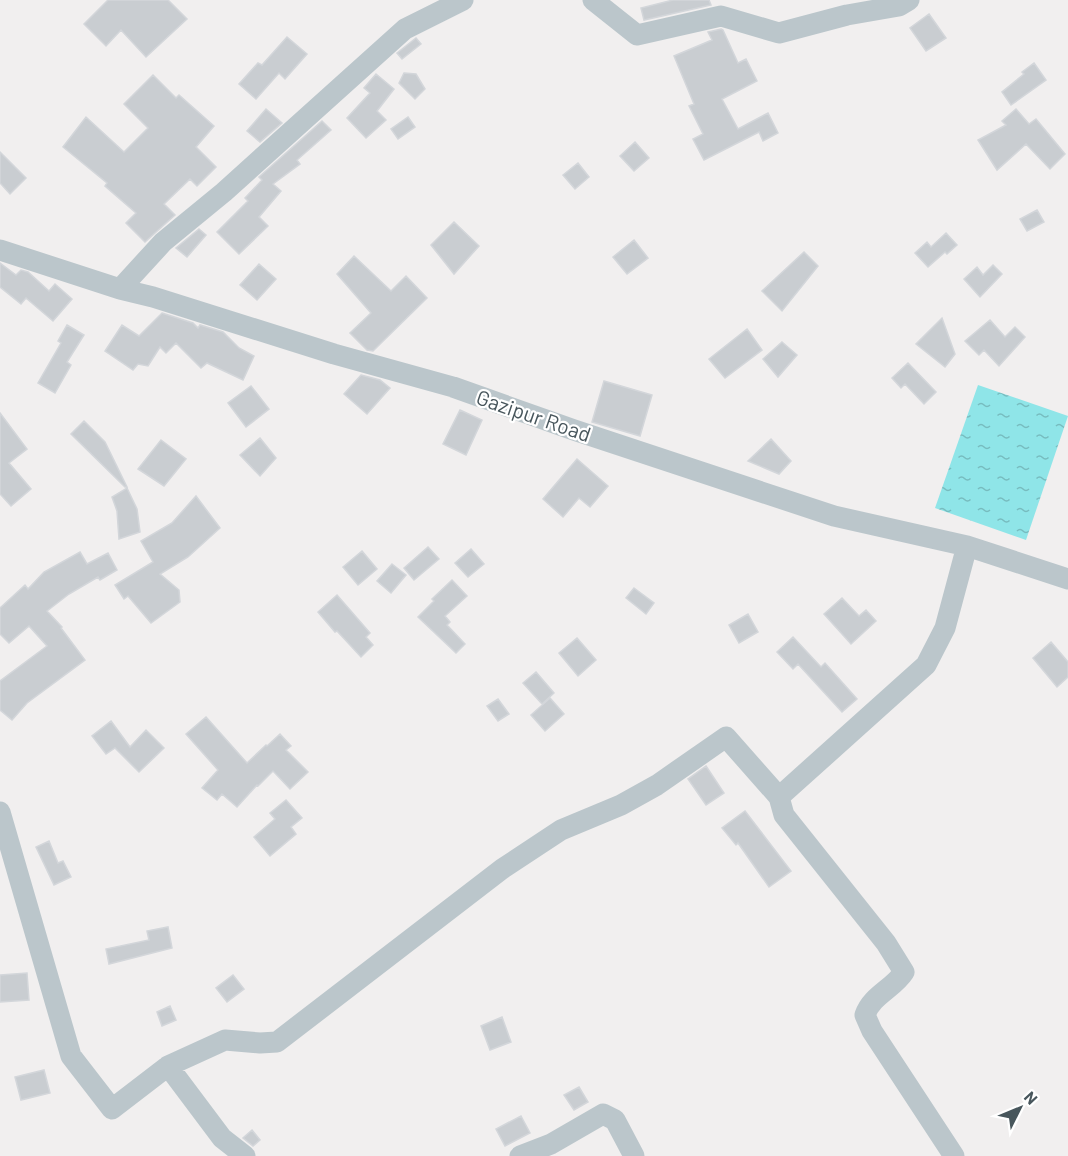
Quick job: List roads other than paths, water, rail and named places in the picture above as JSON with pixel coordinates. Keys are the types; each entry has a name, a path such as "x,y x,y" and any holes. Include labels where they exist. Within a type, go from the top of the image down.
{"street":[{"path":"120,289 163,242 232,185 405,29 463,0"},
{"path":"593,0 637,35 721,16 779,33 847,15 898,6 909,0"},
{"name":"Gazipur Road","path":"0,250 334,354 453,387 574,430 834,516 967,546 1068,579"},
{"path":"779,797 926,664 945,628 967,546"},
{"path":"0,812 71,1056 112,1109 168,1066 225,1040 277,1042 502,869 561,830 621,805 657,785 726,737 779,797 784,815 886,943 904,972 898,982 875,998 865,1014 872,1031 954,1156"},
{"path":"168,1066 222,1137 245,1156"},
{"path":"520,1156 551,1144 603,1114 615,1120 634,1156"}],"water":[{"path":"978,385 1068,416 1026,540 935,508"}]}
